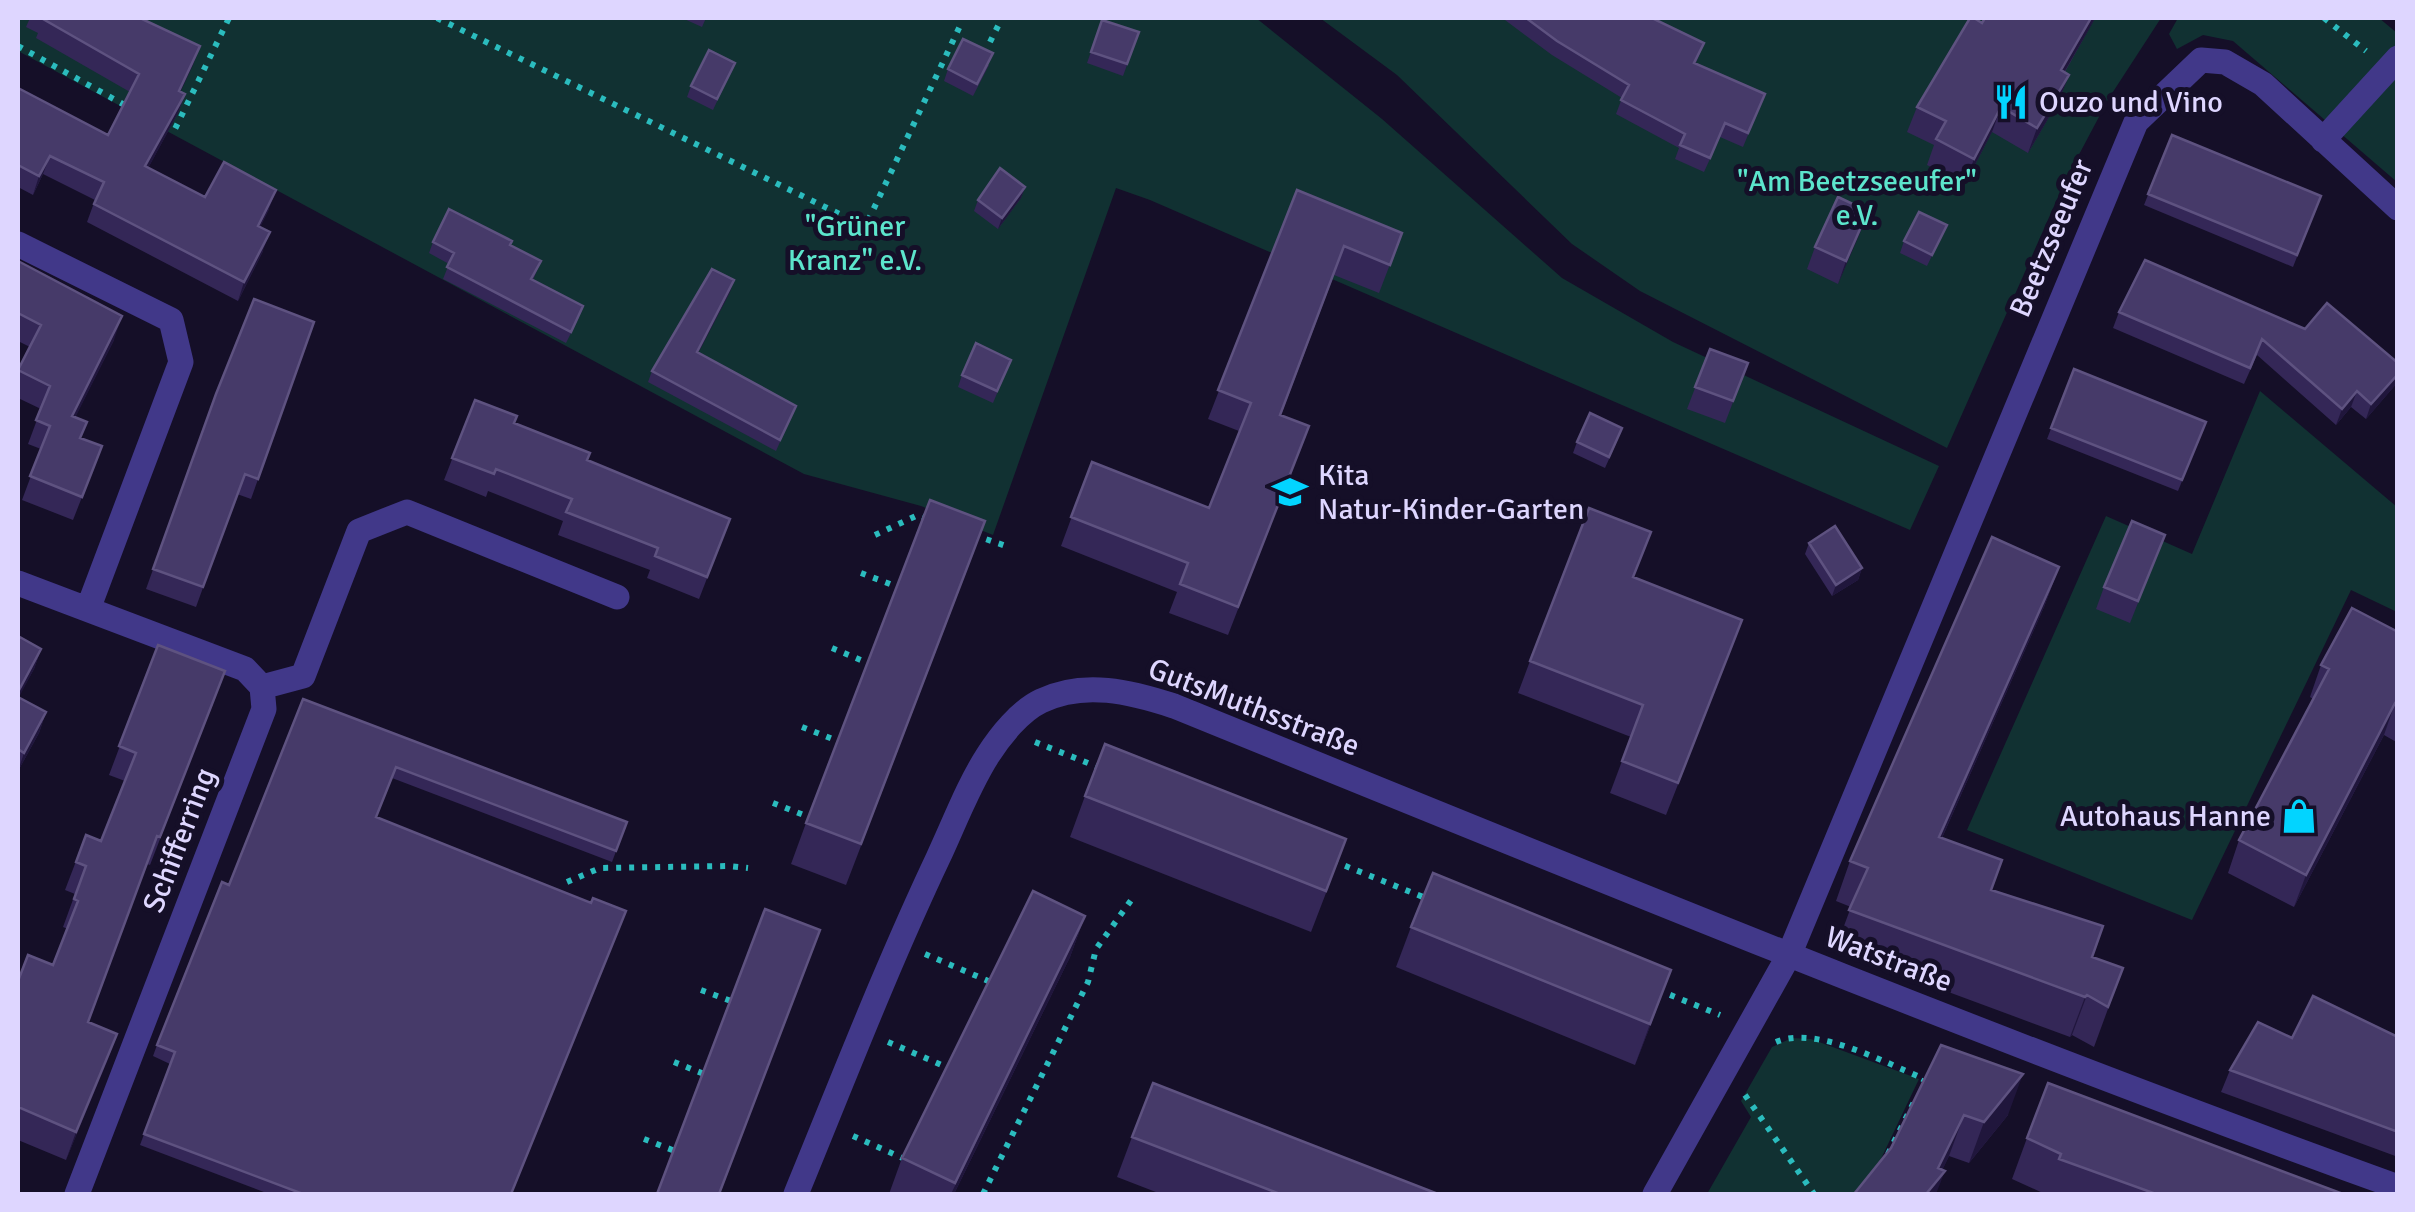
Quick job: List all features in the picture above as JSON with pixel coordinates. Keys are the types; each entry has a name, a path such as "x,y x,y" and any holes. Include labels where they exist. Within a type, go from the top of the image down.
{"street":[{"path":"2323,140 2398,58"},
{"name":"Beetzseeufer","path":"1988,473 2136,122 2201,60 2226,62 2262,84 2398,208"},
{"path":"18,244 171,320 181,362 88,609"},
{"name":"Watstraße","path":"1988,473 1788,955 2177,1107 2398,1187"},
{"path":"18,583 245,670 262,687 303,676 359,531 407,512 617,596"},
{"name":"Schifferring","path":"77,1194 264,708 262,687"},
{"name":"GutsMuthsstraße","path":"796,1194 899,943 986,757 1006,730 1039,702 1069,692 1098,689 1133,693 1174,706 1788,955"},
{"path":"1654,1194 1788,955"}],"path":[{"path":"154,121 175,129 229,18"},
{"path":"437,18 862,225 867,222 960,26"},
{"path":"990,42 1002,18"},
{"path":"18,46 136,112"},
{"path":"875,536 918,515 936,521"},
{"path":"970,534 1006,546"},
{"path":"860,573 898,587"},
{"path":"832,648 868,663"},
{"path":"802,727 838,741"},
{"path":"1006,730 1120,776"},
{"path":"773,803 809,817"},
{"path":"1328,859 1430,900"},
{"path":"567,882 600,868 748,868"},
{"path":"982,1194 1088,982 1096,949 1132,900"},
{"path":"899,943 993,984"},
{"path":"1640,984 1748,1026 1766,1046 1791,1036 1812,1036 1925,1078 1887,1156"},
{"path":"701,990 731,1001"},
{"path":"863,1031 951,1069"},
{"path":"674,1062 704,1074"},
{"path":"1741,1089 1814,1194"},
{"path":"826,1123 907,1160"},
{"path":"644,1139 674,1150"}],"green space":[{"name":"\"Grüner Kranz\" e.V.","path":"18,18 1256,18 1382,119 1562,278 1673,342 1939,466 1910,530 1116,188 993,535 921,506 804,474 18,51"},
{"name":"\"Am Beetzseeufer\" e.V.","path":"1320,18 2161,18 2109,98 2066,179 1947,448 1640,291 1572,244 1397,75"},
{"path":"2178,18 2379,18 2397,33 2397,182 2233,41 2203,35 2177,49 2169,34"},
{"path":"2260,391 2397,507 2397,612 2351,590 2192,920 1967,830 2106,516 2192,554"},
{"path":"1792,1038 1811,1039 1919,1079 1869,1184 1860,1194 1707,1194 1751,1117 1741,1101 1772,1047"}],"building":[{"path":"44,18 140,18 200,46 179,91 185,94 145,166 205,197 224,162 276,190 258,226 270,232 244,282 94,204 104,182 50,156 39,176 18,165 18,88 108,135 139,74"},
{"path":"1526,18 1652,18 1704,43 1694,63 1765,94 1748,133 1725,123 1710,158 1680,145 1685,134 1621,100 1629,85"},
{"path":"1970,18 1982,23 1985,18 2091,18 2061,70 2069,75 2037,128 2001,107 1974,159 1936,139 1946,121 1917,107"},
{"path":"1102,20 1139,32 1127,64 1091,52"},
{"path":"963,39 993,53 977,84 948,69"},
{"path":"709,50 735,63 717,99 691,86"},
{"path":"2172,135 2321,196 2297,255 2148,194"},
{"path":"1000,168 1025,187 1002,218 978,200"},
{"path":"1297,190 1402,233 1390,265 1344,246 1280,415 1309,426 1238,607 1180,584 1188,563 1071,517 1092,462 1209,508 1251,403 1218,390"},
{"path":"1838,197 1868,211 1846,261 1815,247"},
{"path":"449,209 512,241 510,245 541,261 531,279 583,306 571,332 447,267 454,253 433,242"},
{"path":"1919,212 1947,225 1932,255 1904,241"},
{"path":"2145,260 2305,329 2327,303 2398,363 2398,374 2371,404 2357,391 2342,409 2262,339 2250,368 2119,312"},
{"path":"18,261 122,316 72,416 87,422 80,438 102,446 82,497 30,476 50,426 36,420 50,386 18,370 41,325 18,313"},
{"path":"712,269 734,280 697,352 796,406 780,440 652,371"},
{"path":"254,299 314,322 258,479 245,474 203,587 153,569"},
{"path":"976,343 1011,360 997,391 962,375"},
{"path":"1710,349 1748,363 1733,401 1695,387"},
{"path":"2074,369 2206,422 2182,480 2051,428"},
{"path":"475,400 517,416 514,423 590,453 587,460 730,519 707,577 655,556 658,548 566,512 572,499 496,469 494,474 452,458"},
{"path":"1590,413 1622,428 1609,457 1577,442"},
{"path":"930,500 985,521 861,844 806,823"},
{"path":"1589,508 1651,532 1633,577 1742,620 1678,783 1622,761 1643,705 1530,661"},
{"path":"2132,521 2165,535 2138,601 2104,587"},
{"path":"1835,526 1862,568 1836,585 1809,543"},
{"path":"1992,537 2059,567 1939,837 2002,860 1991,890 2103,926 2092,957 2123,968 2108,1007 2087,995 1849,910 1868,868 1850,861"},
{"path":"2352,608 2398,632 2398,704 2395,703 2306,875 2239,840 2329,669 2321,665"},
{"path":"18,636 41,649 18,692"},
{"path":"158,645 225,671 160,837 157,836 88,1022 117,1034 76,1132 18,1107 18,981 28,955 53,965 78,901 74,899 86,866 76,862 86,835 101,841 136,753 119,746"},
{"path":"18,697 46,712 24,753 18,749"},
{"path":"303,699 627,822 616,851 396,767 376,817 591,903 593,898 626,911 511,1194 303,1194 144,1134 175,1052 157,1045 222,882 229,885"},
{"path":"1105,744 1346,839 1326,891 1085,796"},
{"path":"1433,873 1671,970 1650,1024 1411,927"},
{"path":"1033,891 1085,916 955,1183 902,1158"},
{"path":"765,909 820,930 719,1194 657,1194"},
{"path":"2313,996 2398,1037 2398,1132 2230,1070 2258,1022 2292,1038"},
{"path":"1941,1045 2023,1074 1984,1122 1964,1115 1938,1168 1945,1171 1926,1194 1854,1194 1891,1148"},
{"path":"1153,1083 1438,1194 1280,1194 1132,1137"},
{"path":"2048,1083 2343,1194 2156,1194 2059,1159 2061,1154 2027,1138"}],"place":[{"name":"Ouzo und Vino","path":"2011,102"},
{"name":"Kita Natur-Kinder-Garten","path":"1290,492"},
{"name":"Autohaus Hanne","path":"2299,816"}]}
